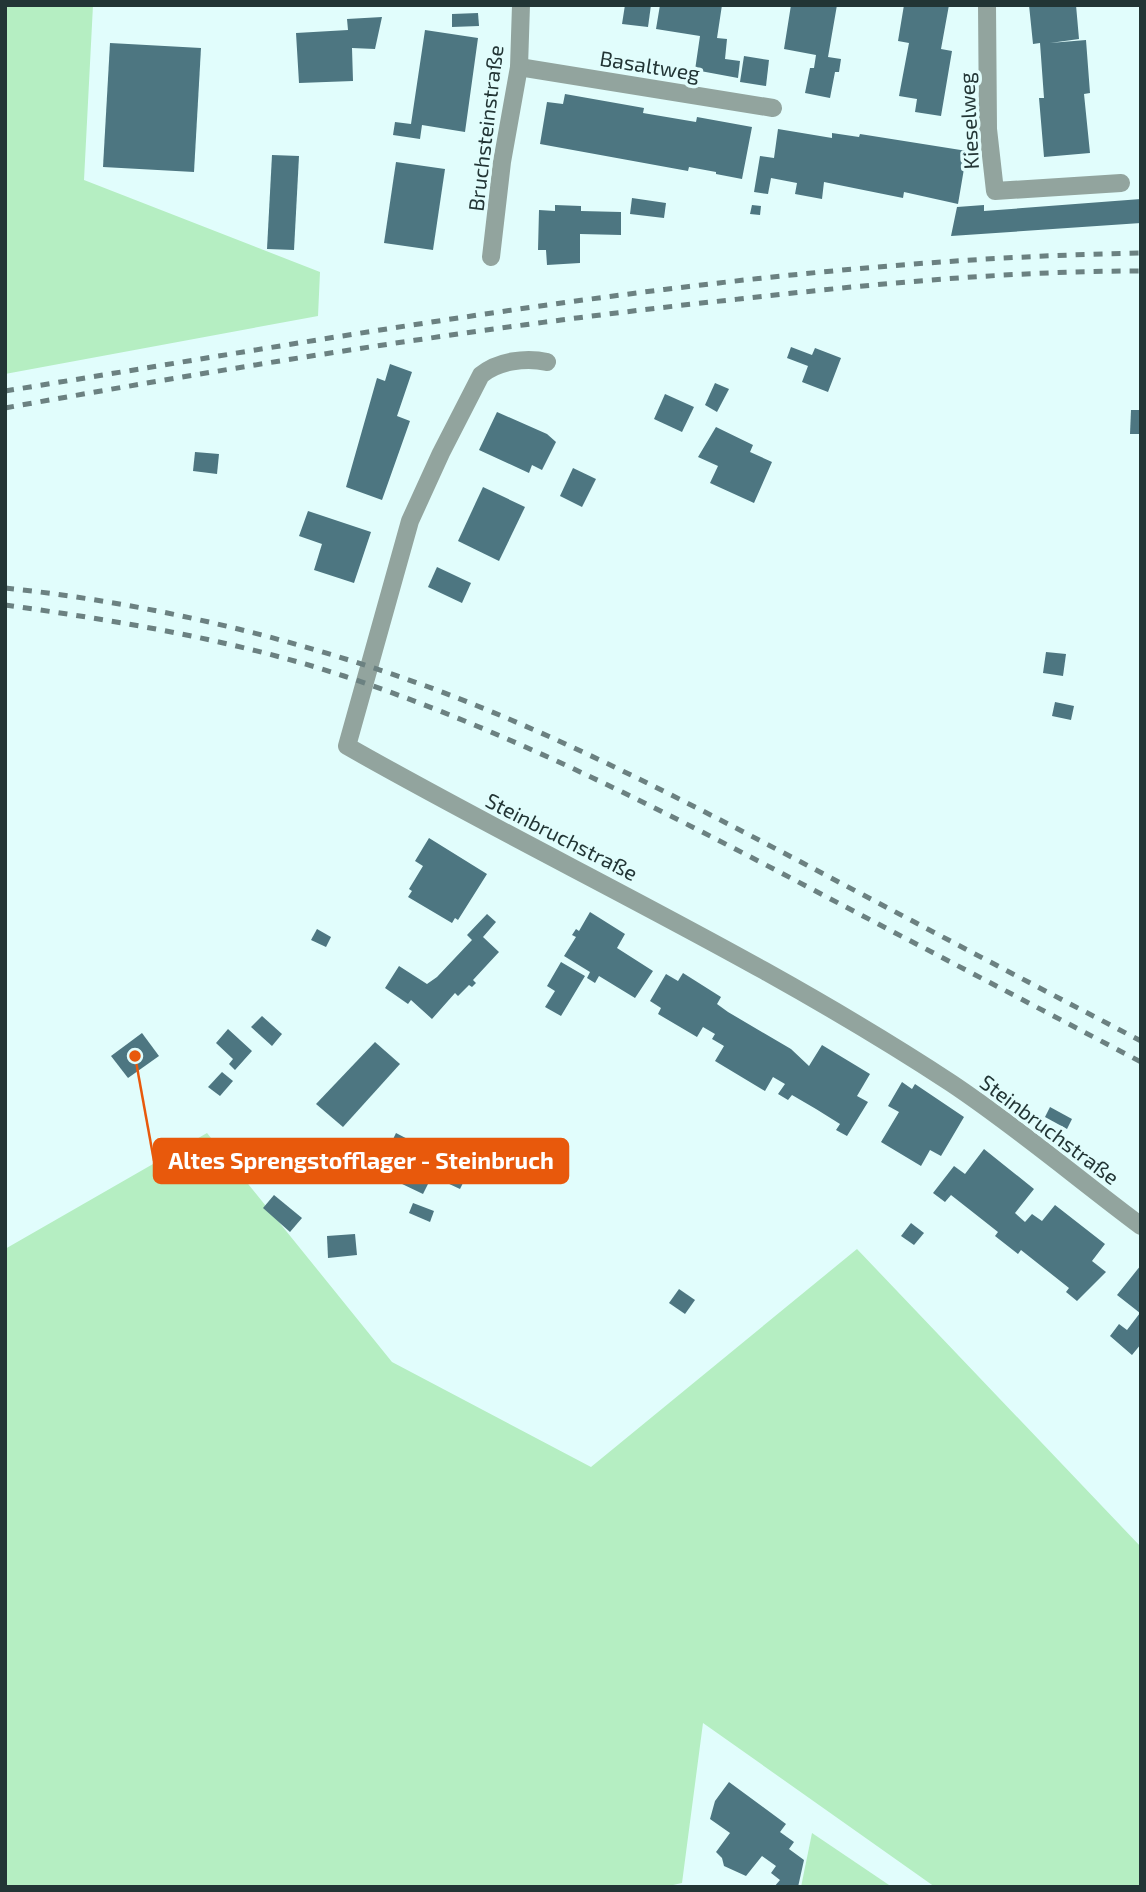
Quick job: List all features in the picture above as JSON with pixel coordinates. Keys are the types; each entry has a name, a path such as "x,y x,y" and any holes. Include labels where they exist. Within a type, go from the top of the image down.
{"street":[{"name":"Bruchsteinstraße","path":"491,257 502,162 519,67 521,5"},
{"name":"Kieselweg","path":"987,5 988,129 995,191 1121,183"},
{"name":"Basaltweg","path":"519,67 773,108"},
{"name":"Steinbruchstraße","path":"547,362 534,359 492,366 481,375 410,521 347,746 543,855 621,891 885,1042 952,1084 1141,1226"}],"green space":[{"path":"5,5 93,5 84,180 320,272 318,316 5,374"},
{"path":"207,1133 392,1362 591,1467 857,1249 1141,1547 1141,1887 935,1887 703,1723 682,1883 664,1887 5,1887 5,1249"},
{"path":"812,1833 892,1887 801,1887"}],"building":[{"path":"625,5 651,5 648,27 622,24"},
{"path":"660,5 722,5 717,38 727,39 725,59 740,61 738,78 695,70 700,36 656,29"},
{"path":"791,5 837,5 828,57 841,59 839,72 835,72 830,98 805,93 810,68 814,68 816,55 784,49"},
{"path":"904,5 949,5 941,49 952,51 941,116 915,112 917,99 899,96 909,43 898,41"},
{"path":"1029,5 1076,5 1079,39 1050,43 1086,40 1090,93 1084,94 1090,153 1044,157 1039,98 1044,98 1040,43 1033,44"},
{"path":"478,13 479,26 452,27 452,14"},
{"path":"382,17 375,49 352,48 353,81 299,83 296,33 348,30 347,19"},
{"path":"425,30 478,38 465,132 422,125 420,139 393,135 395,122 411,124"},
{"path":"110,43 201,48 194,172 103,167"},
{"path":"744,56 769,60 766,86 740,82"},
{"path":"565,94 644,108 643,113 696,122 697,117 752,127 742,179 689,167 688,171 540,144 547,102 563,104"},
{"path":"778,129 832,138 832,133 859,137 860,134 967,151 958,204 904,192 903,198 824,182 822,199 795,194 797,183 771,178 768,194 754,192 760,156 774,158"},
{"path":"272,155 299,156 294,250 267,249"},
{"path":"396,162 445,169 433,250 384,243"},
{"path":"632,198 666,203 664,218 630,214"},
{"path":"1141,199 1141,223 951,236 957,207 984,205 984,211"},
{"path":"555,205 581,206 581,211 621,212 621,235 580,234 580,263 547,265 546,250 538,250 539,210 555,211"},
{"path":"752,205 761,206 760,215 750,214"},
{"path":"791,347 812,355 815,348 841,358 828,392 802,382 808,366 787,358"},
{"path":"390,364 412,372 397,416 410,421 382,500 346,487 377,378 385,381"},
{"path":"715,383 729,389 717,412 705,405"},
{"path":"665,394 694,407 682,432 654,419"},
{"path":"1131,410 1141,410 1141,434 1130,434"},
{"path":"497,412 547,434 556,442 542,470 532,465 529,473 479,450"},
{"path":"716,427 753,445 750,452 772,462 754,503 710,483 718,466 698,457"},
{"path":"195,452 219,454 217,474 193,471"},
{"path":"573,468 596,479 582,507 560,496"},
{"path":"483,487 525,507 499,561 458,541"},
{"path":"308,511 371,532 354,583 314,570 322,544 299,536"},
{"path":"437,567 471,583 462,603 428,587"},
{"path":"1046,652 1066,654 1063,676 1043,673"},
{"path":"1055,702 1074,706 1071,720 1052,716"},
{"path":"429,838 487,874 458,920 455,918 452,923 408,897 412,891 409,889 423,866 415,861"},
{"path":"590,912 625,934 617,948 653,971 635,998 599,976 595,983 587,978 590,972 564,956 576,937 572,935 576,929 579,931"},
{"path":"487,914 496,922 483,937 499,952 473,980 476,983 472,987 469,985 458,996 455,993 432,1019 411,1000 408,1004 385,988 399,966 427,984 437,977 472,940 467,935"},
{"path":"317,929 331,937 326,947 311,940"},
{"path":"561,962 585,976 561,1016 545,1007 555,991 547,986"},
{"path":"683,973 721,997 717,1004 791,1049 809,1066 822,1045 870,1074 857,1096 868,1102 847,1136 836,1130 840,1124 816,1109 792,1095 788,1100 778,1094 785,1084 773,1077 765,1091 715,1061 724,1046 712,1039 715,1034 703,1027 697,1037 658,1014 661,1008 650,1001 666,974 678,981"},
{"path":"262,1016 282,1034 272,1046 251,1027"},
{"path":"228,1029 252,1051 235,1070 229,1064 233,1059 216,1043"},
{"path":"142,1033 159,1056 128,1078 111,1056"},
{"path":"375,1042 400,1064 343,1127 316,1104"},
{"path":"222,1072 233,1081 220,1096 208,1087"},
{"path":"902,1082 912,1089 915,1084 964,1117 941,1156 930,1150 921,1166 881,1142 899,1112 888,1106"},
{"path":"1050,1107 1072,1119 1067,1129 1045,1117"},
{"path":"396,1133 469,1171 460,1189 432,1176 423,1194 377,1172"},
{"path":"984,1149 1034,1189 1015,1213 1025,1222 1032,1214 1042,1221 1055,1205 1105,1244 1092,1261 1106,1272 1077,1301 1066,1292 1069,1288 1021,1250 1018,1254 995,1236 998,1232 951,1195 945,1202 933,1193 954,1166 965,1174"},
{"path":"274,1195 302,1218 290,1232 263,1208"},
{"path":"413,1203 434,1211 430,1222 409,1213"},
{"path":"911,1223 924,1233 914,1245 901,1236"},
{"path":"355,1234 357,1255 328,1258 327,1236"},
{"path":"1141,1265 1141,1344 1132,1355 1110,1336 1119,1324 1127,1330 1140,1313 1117,1295"},
{"path":"679,1289 695,1300 685,1314 669,1303"},
{"path":"729,1782 786,1824 780,1832 794,1842 789,1849 804,1860 798,1887 774,1887 780,1880 771,1873 776,1866 762,1856 746,1876 724,1866 722,1858 716,1852 730,1833 710,1819 715,1801"}],"railway":[{"path":"5,391 429,322 712,284 997,258 1141,253"},
{"path":"5,408 371,347 647,309 940,279 1141,271"},
{"path":"5,588 112,603 271,637 375,668 474,705 570,746 663,791 1141,1041"},
{"path":"5,605 134,625 261,652 344,676 463,720 522,745 693,827 1141,1062"}],"place":[{"name":"Altes Sprengstofflager - Steinbruch","path":"135,1056"}]}
